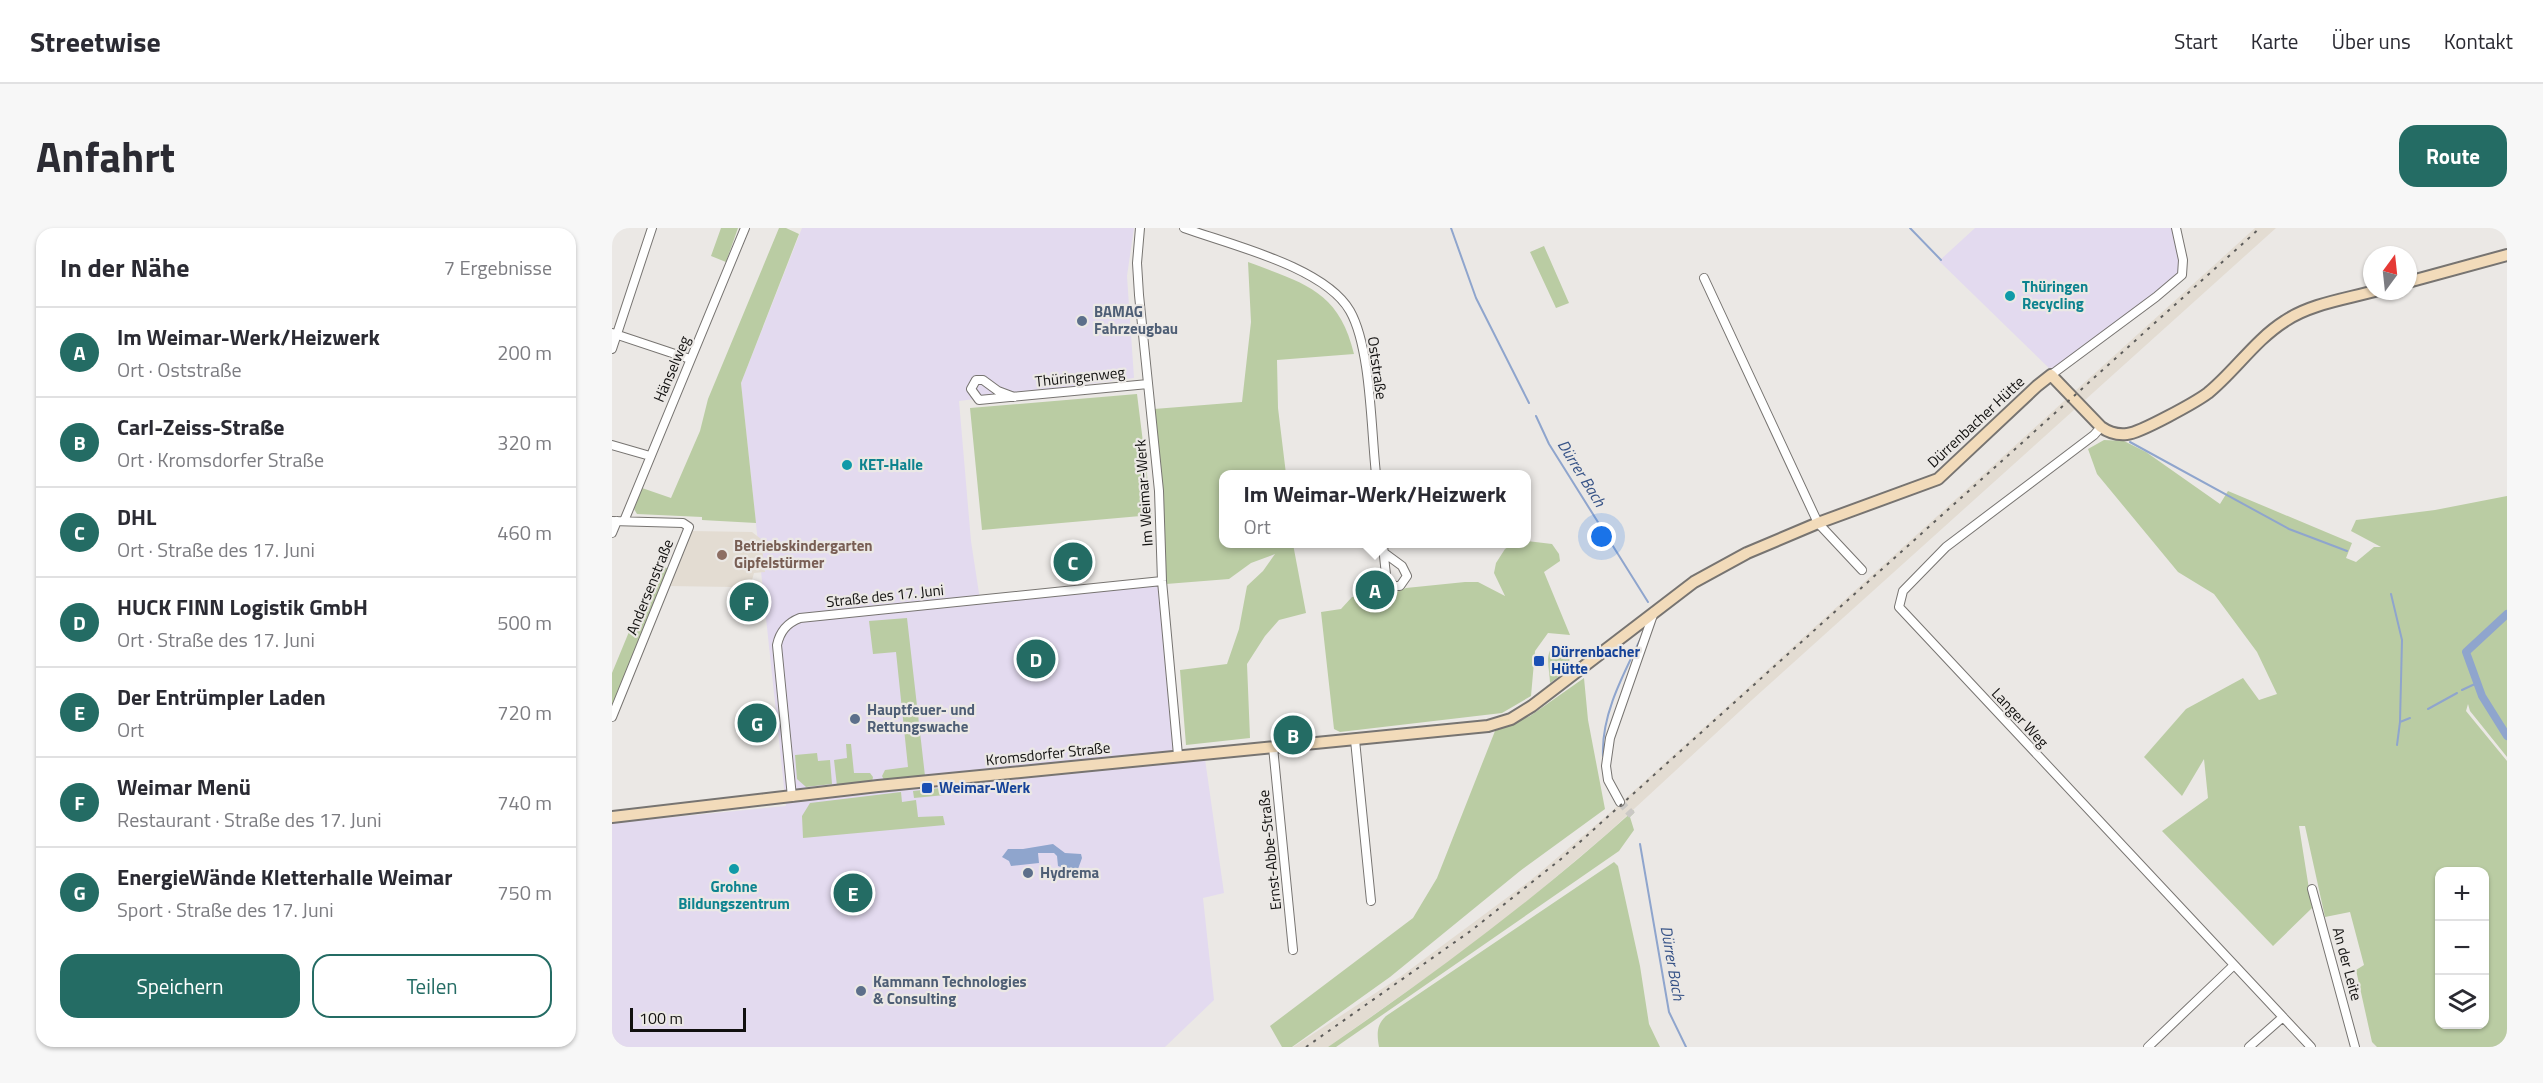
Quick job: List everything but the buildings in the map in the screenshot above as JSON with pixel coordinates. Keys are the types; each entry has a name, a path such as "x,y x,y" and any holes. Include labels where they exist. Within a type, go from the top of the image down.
{"street":[{"path":"612,349 614,333 652,228"},
{"name":"Hänselweg","path":"612,533 650,456 745,228"},
{"name":"Im Weimar-Werk","path":"1140,228 1138,284 1159,491 1162,581 1178,755"},
{"name":"Oststraße","path":"1184,228 1301,271 1327,286 1342,300 1353,318 1363,349 1376,470"},
{"name":"Dürrenbacher Hütte","path":"1488,726 1511,719 1532,706 1702,577 1748,553 1818,523 1938,479 2051,375 2182,275 2183,260 2176,228"},
{"path":"2417,280 2507,255"},
{"path":"1704,278 1818,523 1862,570"},
{"path":"2051,375 2101,427 2107,431 2129,434 2194,402 2209,392 2285,320 2315,308 2363,294"},
{"path":"614,333 690,360"},
{"name":"Thüringenweg","path":"1014,397 998,391 983,380 976,380 971,389 978,400 1014,397 1148,384"},
{"name":"Langer Weg","path":"2101,427 2094,435 1946,547 1903,591 1899,607 2311,1047"},
{"path":"612,445 650,456"},
{"name":"Andersenstraße","path":"612,717 689,527 683,523 618,521"},
{"name":"Straße des 17. Juni","path":"792,797 777,645 779,636 790,622 800,618 1162,581"},
{"path":"1620,802 1608,780 1606,766 1610,738 1654,612"},
{"name":"Kromsdorfer Straße","path":"612,817 1178,755 1488,726"},
{"path":"1355,740 1371,901"},
{"name":"Ernst-Abbe-Straße","path":"1274,747 1293,950"},
{"name":"An der Leite","path":"2312,889 2355,1047"},
{"path":"2148,1047 2234,965"},
{"path":"2249,1047 2283,1017"}],"shaded area":[{"path":"802,228 1134,228 1127,276 1134,378 959,401 971,541 980,600 1162,581 1178,755 1205,759 1224,893 1203,898 1214,1000 1165,1047 612,1047 612,823 786,806 741,383"},
{"path":"1975,228 2175,228 2186,277 2056,375 1939,261"},
{"path":"2255,228 2276,228 1753,699 1608,833 1530,899 1457,956 1328,1047 1293,1047 1400,977 1532,879 1604,818"},
{"name":"Betriebskindergarten Gipfelstürmer","path":"691,531 752,532 761,539 765,572 754,573 751,584 732,587 668,586"}],"green space":[{"path":"721,228 738,228 726,262 711,256"},
{"path":"779,228 786,228 799,234 741,383 756,523 702,520 702,517 637,514 634,509 642,488 671,498 700,431 708,399"},
{"path":"1544,246 1569,303 1556,308 1530,252"},
{"path":"1248,262 1302,283 1328,302 1339,316 1354,354 1277,360 1278,408 1286,470 1219,470 1219,548 1294,548 1306,613 1279,620 1265,636 1247,664 1250,738 1186,745 1180,670 1227,664 1239,629 1247,586 1263,571 1275,554 1251,563 1229,579 1166,584 1154,409 1242,402 1251,322"},
{"path":"1137,394 1152,515 982,530 970,408"},
{"path":"2104,440 2124,441 2146,452 2220,504 2228,491 2352,543 2346,558 2356,562 2374,547 2381,547 2351,531 2356,520 2435,510 2507,496 2507,757 2470,711 2468,704 2466,711 2507,761 2507,1047 2377,1047 2372,1042 2356,970 2364,965 2350,912 2325,917 2305,826 2299,826 2312,908 2273,946 2162,831 2208,798 2204,759 2182,796 2144,757 2186,709 2243,678 2259,700 2277,694 2257,652 2214,594 2178,572 2097,474 2088,449"},
{"path":"1531,541 1552,544 1559,554 1560,561 1544,572 1570,635 1548,633 1535,651 1531,696 1502,713 1340,732 1334,729 1321,612 1341,609 1352,597 1394,593 1406,588 1465,582 1478,582 1505,596 1494,573 1496,563 1505,549 1531,548"},
{"path":"657,564 672,570 612,717 612,673"},
{"path":"907,618 925,776 884,780 882,776 885,770 908,767 896,652 873,654 869,621"},
{"path":"1556,644 1566,648 1570,659 1567,668 1550,683 1548,656"},
{"path":"1584,678 1588,720 1605,809 1520,871 1390,977 1292,1047 1282,1047 1270,1026 1413,918 1437,878 1495,731 1530,716"},
{"path":"846,744 851,744 854,773 870,773 873,777 872,782 837,786 834,760 847,758"},
{"path":"817,753 818,761 830,760 832,784 806,787 797,779 795,755"},
{"path":"985,783 986,791 914,798 913,791"},
{"path":"901,792 902,802 916,800 918,817 943,816 945,825 803,838 802,816 810,803"},
{"path":"1634,810 1630,817 1634,830 1619,851 1336,1047 1328,1047 1485,934"},
{"path":"1614,862 1618,866 1640,966 1649,1024 1660,1047 1379,1047 1378,1030 1386,1016"}],"water":[{"path":"1053,844 1065,853 1081,854 1078,869 1071,871 1058,866 1057,856 1054,853 1038,853 1039,863 1011,866 1009,861 1002,857 1008,849"}],"waterway":[{"name":"Dürrer Bach","path":"1451,228 1476,298 1529,403"},
{"path":"1910,228 1941,260"},
{"name":"Dürrer Bach","path":"1536,416 1549,444 1648,602"},
{"path":"2130,442 2289,529 2347,551"},
{"path":"2391,594 2402,640 2400,722 2410,718"},
{"path":"2507,614 2466,652 2482,696 2507,736"},
{"name":"Dürrer Bach","path":"1603,756 1603,741 1609,710 1641,638"},
{"path":"2462,690 2477,683"},
{"path":"2428,709 2457,693"},
{"path":"2397,745 2400,722"},
{"name":"Dürrer Bach","path":"1640,844 1669,1012 1686,1047"}],"tunnel":[{"path":"1620,802 1632,815"}],"railway":[{"path":"1306,1047 1472,930 1561,859 2260,228"}],"place":[{"name":"Thüringen Recycling","path":"2010,296"},
{"name":"BAMAG Fahrzeugbau","path":"1082,321"},
{"name":"KET-Halle","path":"847,465"},
{"name":"Betriebskindergarten Gipfelstürmer","path":"722,555"},
{"name":"DHL","path":"1073,562"},
{"name":"Im Weimar-Werk/Heizwerk","path":"1375,590"},
{"name":"Weimar Menü","path":"749,602"},
{"name":"HUCK FINN Logistik GmbH","path":"1036,659"},
{"name":"Dürrenbacher Hütte","path":"1539,661"},
{"name":"Hauptfeuer- und Rettungswache","path":"855,719"},
{"name":"EnergieWände Kletterhalle Weimar","path":"757,723"},
{"name":"Carl-Zeiss-Straße","path":"1293,735"},
{"name":"Weimar-Werk","path":"927,788"},
{"name":"Grohne Bildungszentrum","path":"734,869"},
{"name":"Hydrema","path":"1028,873"},
{"name":"Der Entrümpler Laden","path":"853,893"},
{"name":"Kammann Technologies & Consulting","path":"861,991"}]}
